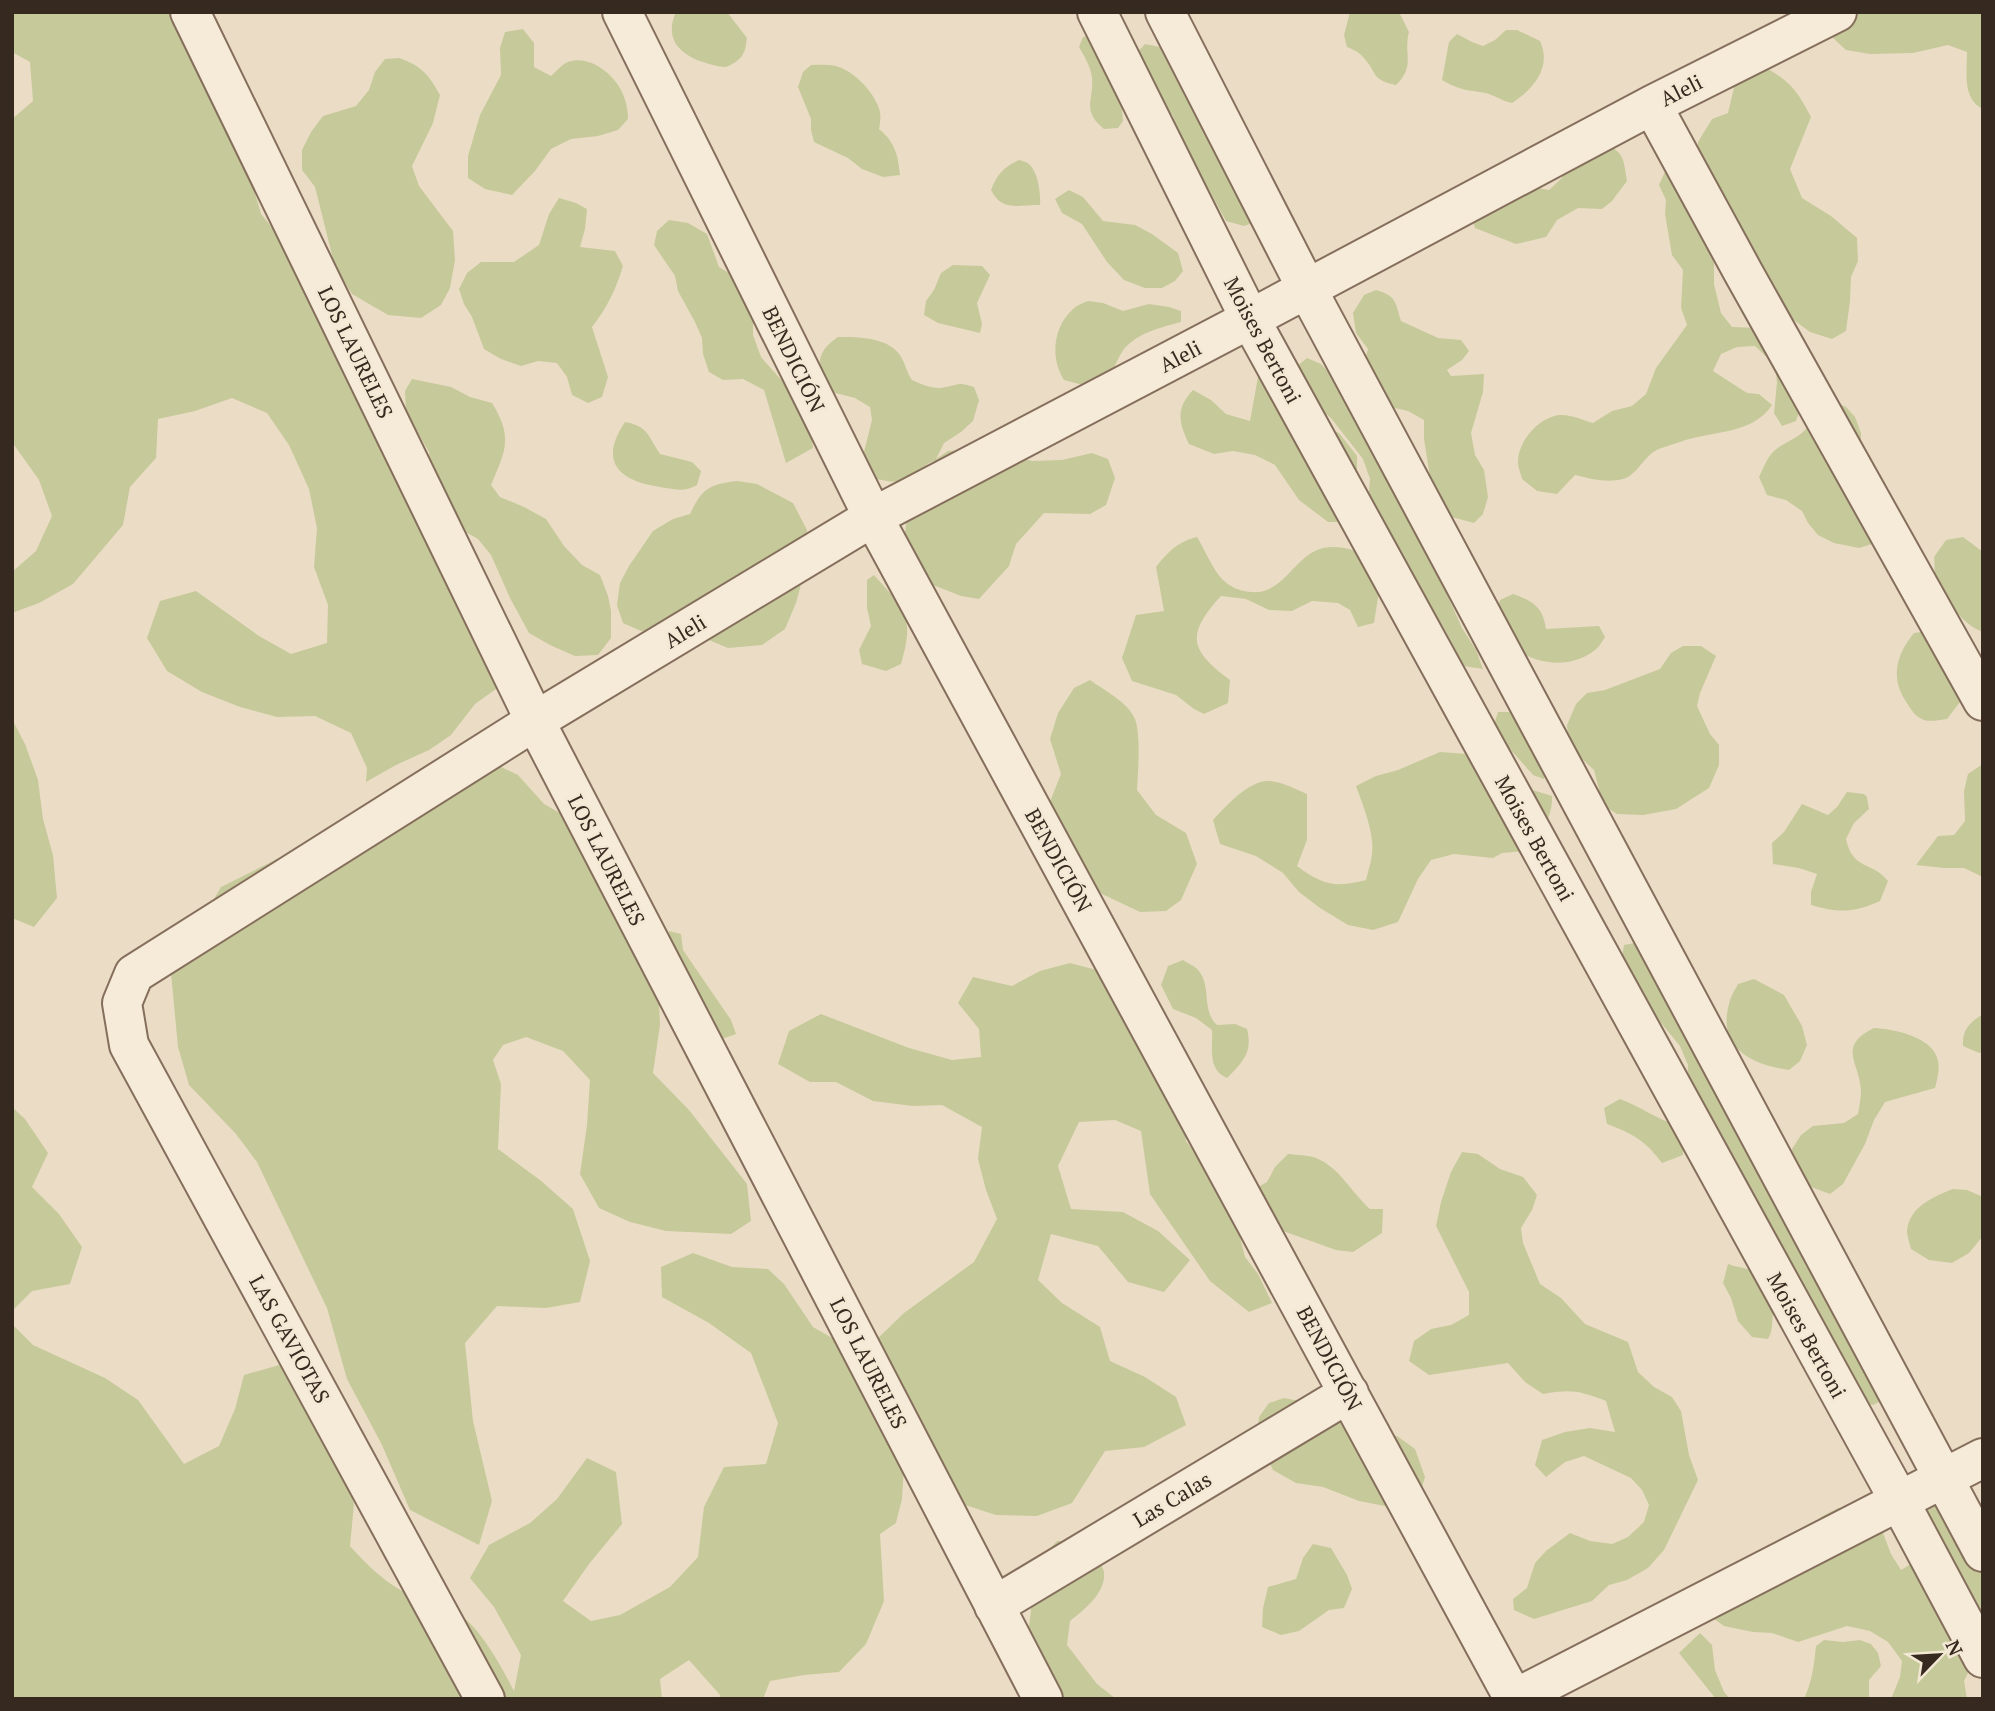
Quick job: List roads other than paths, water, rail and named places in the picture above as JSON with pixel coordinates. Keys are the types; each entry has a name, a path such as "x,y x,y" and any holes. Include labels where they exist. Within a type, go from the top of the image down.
{"street":[{"name":"LOS LAURELES","path":"190,12 535,721 1043,1699"},
{"name":"BENDICIÓN","path":"622,12 873,517 1514,1699"},
{"name":"Moises Bertoni","path":"1097,12 1250,319 1983,1658"},
{"path":"1165,12 1307,289 1983,1552"},
{"name":"Aleli","path":"134,974 535,721 873,517 1652,105 1837,12"},
{"path":"1652,105 1983,701"},
{"name":"LAS GAVIOTAS","path":"134,974 122,1003 129,1045 485,1699"},
{"name":"Las Calas","path":"995,1606 1349,1393"},
{"path":"1514,1699 1983,1458"}]}
